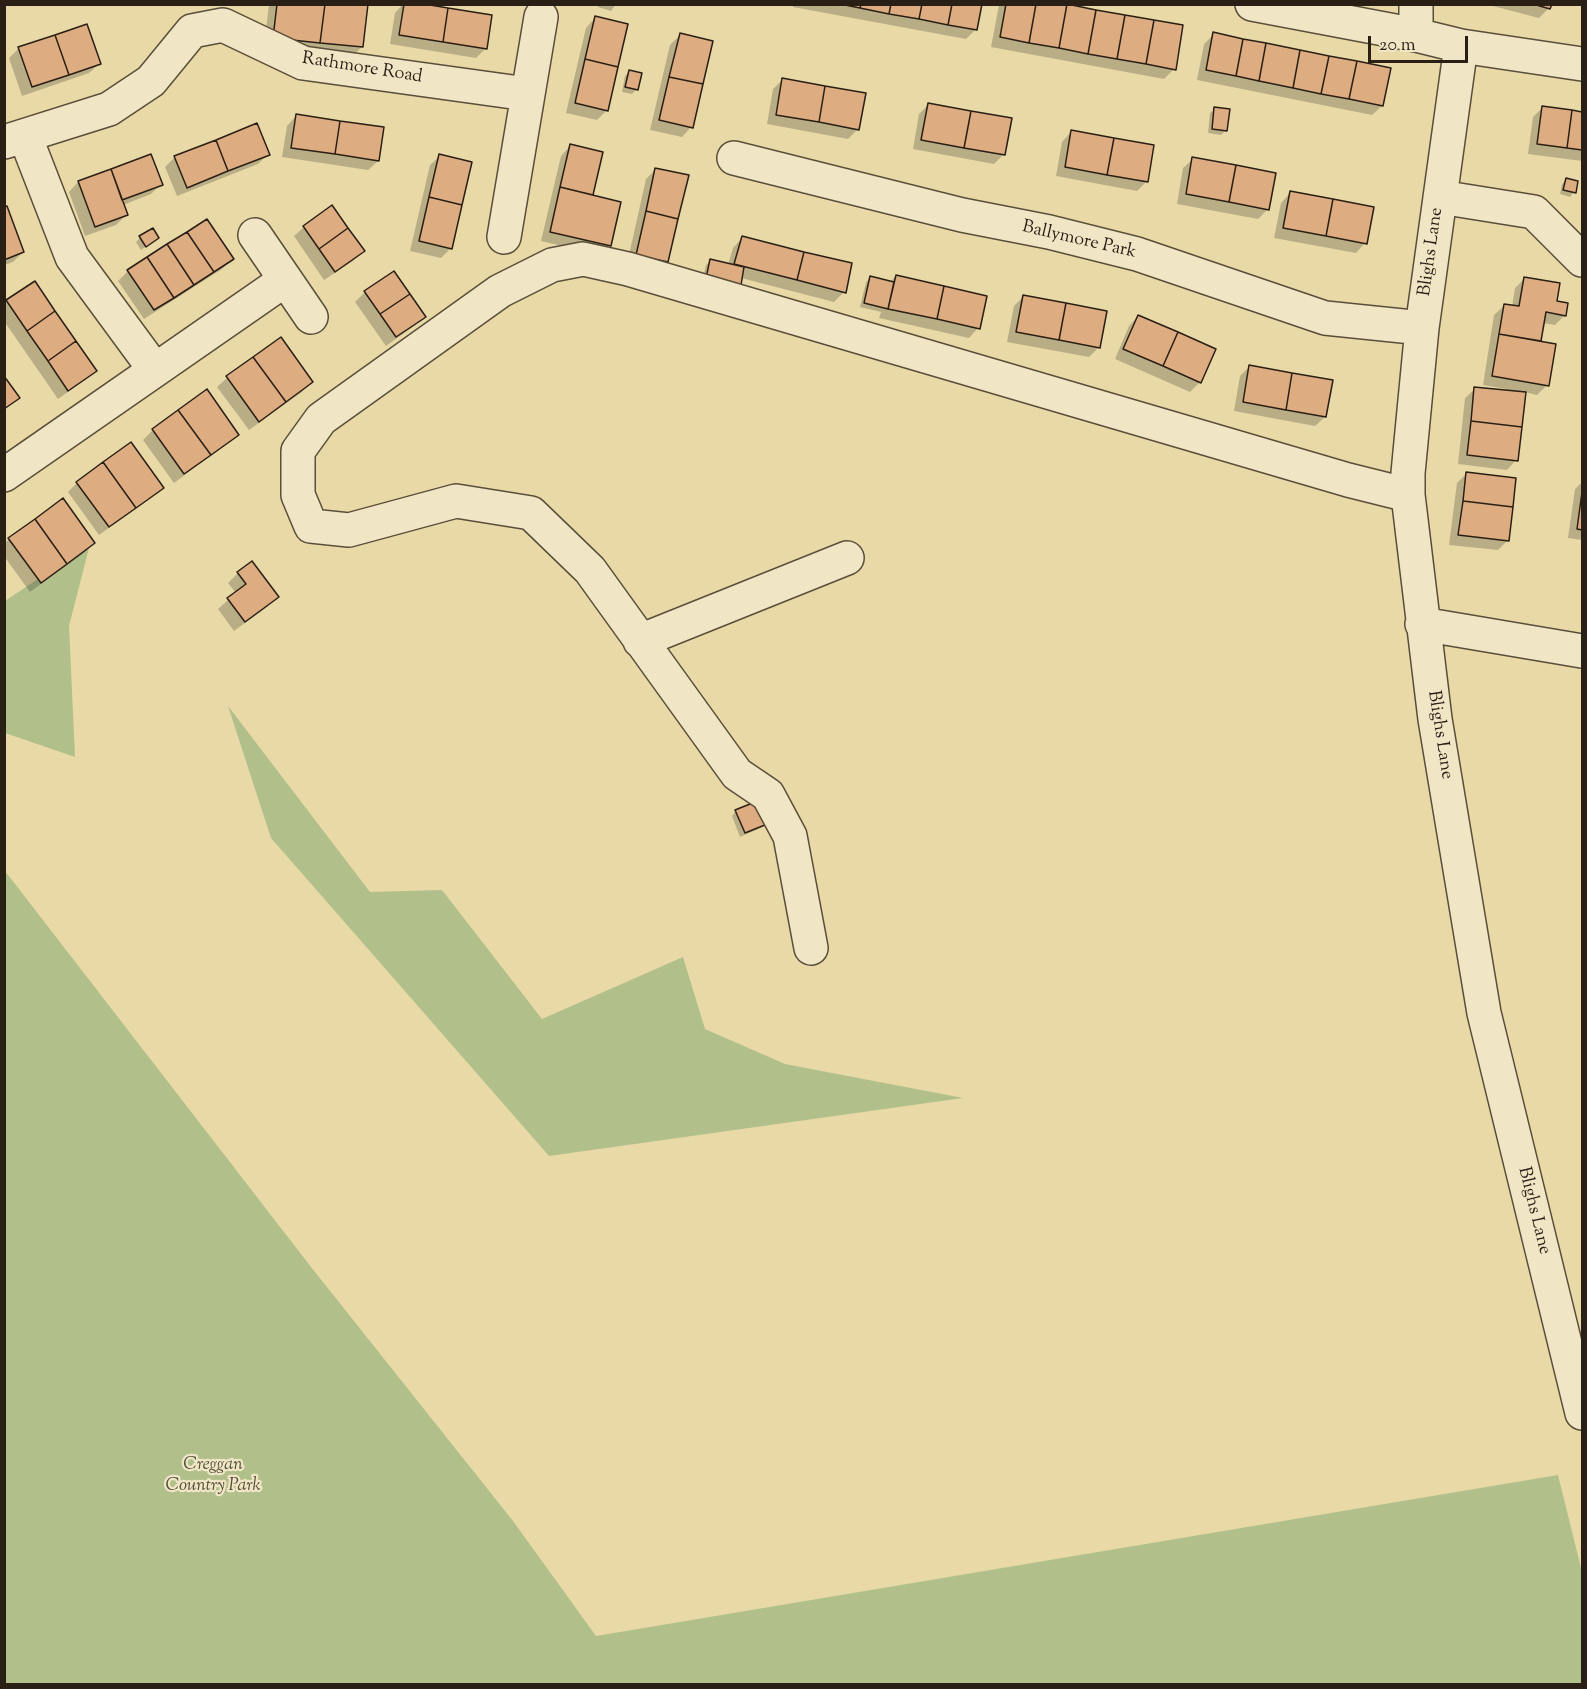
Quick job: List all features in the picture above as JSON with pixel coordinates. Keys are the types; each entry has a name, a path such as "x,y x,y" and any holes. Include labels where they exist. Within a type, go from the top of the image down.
{"street":[{"path":"1252,4 1416,20 1461,46 1582,64"},
{"path":"504,237 541,17"},
{"name":"Rathmore Road","path":"155,370 72,257 15,139 109,110 151,81 192,31 223,25 303,63 527,94"},
{"name":"Blighs Lane","path":"1461,46 1422,328 1407,473 1408,495 1422,624 1484,1013 1582,1413"},
{"name":"Ballymore Park","path":"734,158 963,215 1049,232 1137,254 1325,318 1422,328"},
{"path":"1440,197 1534,212 1582,260"},
{"path":"255,235 311,317"},
{"path":"811,948 790,836 768,795 737,774 590,570 531,513 456,501 349,530 311,526 298,495 298,451 321,419 500,291 552,265 584,259 628,269 1348,480 1408,495"},
{"path":"4,476 285,280"},
{"path":"640,641 847,558"},
{"path":"1422,624 1582,651"}],"green space":[{"path":"90,544 69,626 75,757 5,733 5,601"},
{"path":"228,706 370,892 442,890 542,1019 683,957 705,1029 785,1064 963,1098 549,1156 271,838"},
{"name":"Creggan Country Park","path":"5,871 311,1267 513,1521 596,1636 1558,1475 1582,1572 1582,1684 5,1684"}],"building":[{"path":"277,4 325,4 320,43 273,38"},
{"path":"325,4 368,4 363,47 320,43"},
{"path":"404,4 424,4 448,8 443,42 399,35"},
{"path":"840,4 861,4 860,8"},
{"path":"861,4 891,4 889,14 860,8"},
{"path":"891,4 922,4 919,19 889,14"},
{"path":"922,4 952,4 948,25 919,19"},
{"path":"952,4 982,4 977,30 948,25"},
{"path":"1006,4 1036,4 1029,43 1000,37"},
{"path":"1036,4 1067,4 1059,48 1029,43"},
{"path":"1067,4 1096,10 1088,54 1059,48"},
{"path":"1533,4 1552,4 1550,9"},
{"path":"448,8 492,15 487,49 443,42"},
{"path":"1096,10 1125,15 1117,59 1088,54"},
{"path":"1125,15 1154,20 1146,64 1117,59"},
{"path":"595,16 628,24 618,67 585,59"},
{"path":"1154,20 1183,25 1176,70 1146,64"},
{"path":"87,24 101,64 69,75 55,35"},
{"path":"1213,32 1243,39 1236,76 1206,70"},
{"path":"680,33 713,41 703,84 669,77"},
{"path":"55,35 69,75 32,87 18,47"},
{"path":"1243,39 1266,43 1259,81 1236,76"},
{"path":"1266,43 1300,50 1293,88 1259,81"},
{"path":"1300,50 1329,56 1321,94 1293,88"},
{"path":"1329,56 1357,61 1349,99 1321,94"},
{"path":"585,59 618,67 608,111 575,103"},
{"path":"1357,61 1391,68 1383,106 1349,99"},
{"path":"629,70 642,73 638,90 625,87"},
{"path":"669,77 703,84 693,128 659,120"},
{"path":"782,78 825,86 819,122 776,115"},
{"path":"825,86 866,93 859,130 819,122"},
{"path":"928,103 971,111 964,148 921,140"},
{"path":"1542,106 1572,110 1567,148 1537,144"},
{"path":"1214,107 1230,109 1227,131 1212,129"},
{"path":"1572,110 1582,112 1582,150 1567,148"},
{"path":"971,111 1012,118 1005,155 964,148"},
{"path":"296,114 340,121 335,154 291,148"},
{"path":"340,121 384,127 379,161 335,154"},
{"path":"257,123 270,155 228,171 216,140"},
{"path":"1071,130 1114,138 1107,175 1065,167"},
{"path":"1114,138 1154,145 1148,182 1107,175"},
{"path":"216,140 228,171 187,188 174,156"},
{"path":"570,144 603,152 593,195 560,187"},
{"path":"151,154 163,185 122,200 111,169"},
{"path":"439,154 472,162 462,205 429,197"},
{"path":"1192,157 1236,165 1229,202 1186,194"},
{"path":"1236,165 1276,173 1269,210 1229,202"},
{"path":"655,168 689,175 678,219 646,211"},
{"path":"111,169 128,215 95,227 78,181"},
{"path":"1566,178 1578,181 1576,193 1563,190"},
{"path":"560,187 621,202 611,246 550,232"},
{"path":"1290,191 1333,199 1326,236 1283,228"},
{"path":"429,197 462,205 452,249 419,241"},
{"path":"1333,199 1374,207 1367,244 1326,236"},
{"path":"332,205 348,228 319,249 303,226"},
{"path":"7,206 24,252 4,260 4,207"},
{"path":"646,211 678,219 668,262 636,255"},
{"path":"207,219 234,259 214,272 187,232"},
{"path":"153,228 159,238 146,247 139,236"},
{"path":"348,228 365,251 335,272 319,249"},
{"path":"187,232 214,272 194,285 167,244"},
{"path":"742,236 804,252 797,280 734,264"},
{"path":"167,244 194,285 174,298 147,257"},
{"path":"804,252 852,263 846,293 797,280"},
{"path":"147,257 174,298 154,310 127,270"},
{"path":"710,259 744,267 740,291 705,283"},
{"path":"394,271 410,294 380,314 364,291"},
{"path":"896,275 944,286 937,319 888,309"},
{"path":"870,276 894,282 888,309 864,303"},
{"path":"1524,277 1560,283 1557,301 1568,303 1566,316 1546,312 1541,341 1499,334 1504,304 1519,306"},
{"path":"35,281 55,311 27,331 6,300"},
{"path":"944,286 987,296 980,329 937,319"},
{"path":"410,294 426,317 396,337 380,314"},
{"path":"1023,295 1066,303 1059,340 1016,332"},
{"path":"1066,303 1107,311 1100,348 1059,340"},
{"path":"55,311 76,341 48,361 27,331"},
{"path":"1138,315 1178,332 1163,366 1123,349"},
{"path":"1178,332 1216,349 1201,383 1163,366"},
{"path":"1499,334 1556,344 1549,386 1492,376"},
{"path":"281,337 313,382 286,402 253,357"},
{"path":"76,341 97,371 68,391 48,361"},
{"path":"253,357 286,402 259,422 226,376"},
{"path":"1249,365 1292,373 1286,410 1243,402"},
{"path":"1292,373 1333,380 1326,417 1286,410"},
{"path":"4,376 20,398 4,409"},
{"path":"1474,387 1526,392 1522,427 1471,421"},
{"path":"207,389 239,435 211,455 178,410"},
{"path":"178,410 211,455 184,474 152,429"},
{"path":"1471,421 1522,427 1518,461 1467,455"},
{"path":"131,442 164,488 136,508 103,462"},
{"path":"103,462 136,508 109,527 76,482"},
{"path":"1466,472 1516,478 1513,507 1463,501"},
{"path":"1582,492 1582,530 1577,529"},
{"path":"63,498 95,543 67,564 35,519"},
{"path":"1463,501 1513,507 1509,541 1458,535"},
{"path":"35,519 67,564 41,583 8,538"},
{"path":"252,561 279,597 245,622 227,598 246,584 237,572"},
{"path":"755,802 765,825 745,833 735,810"}]}
